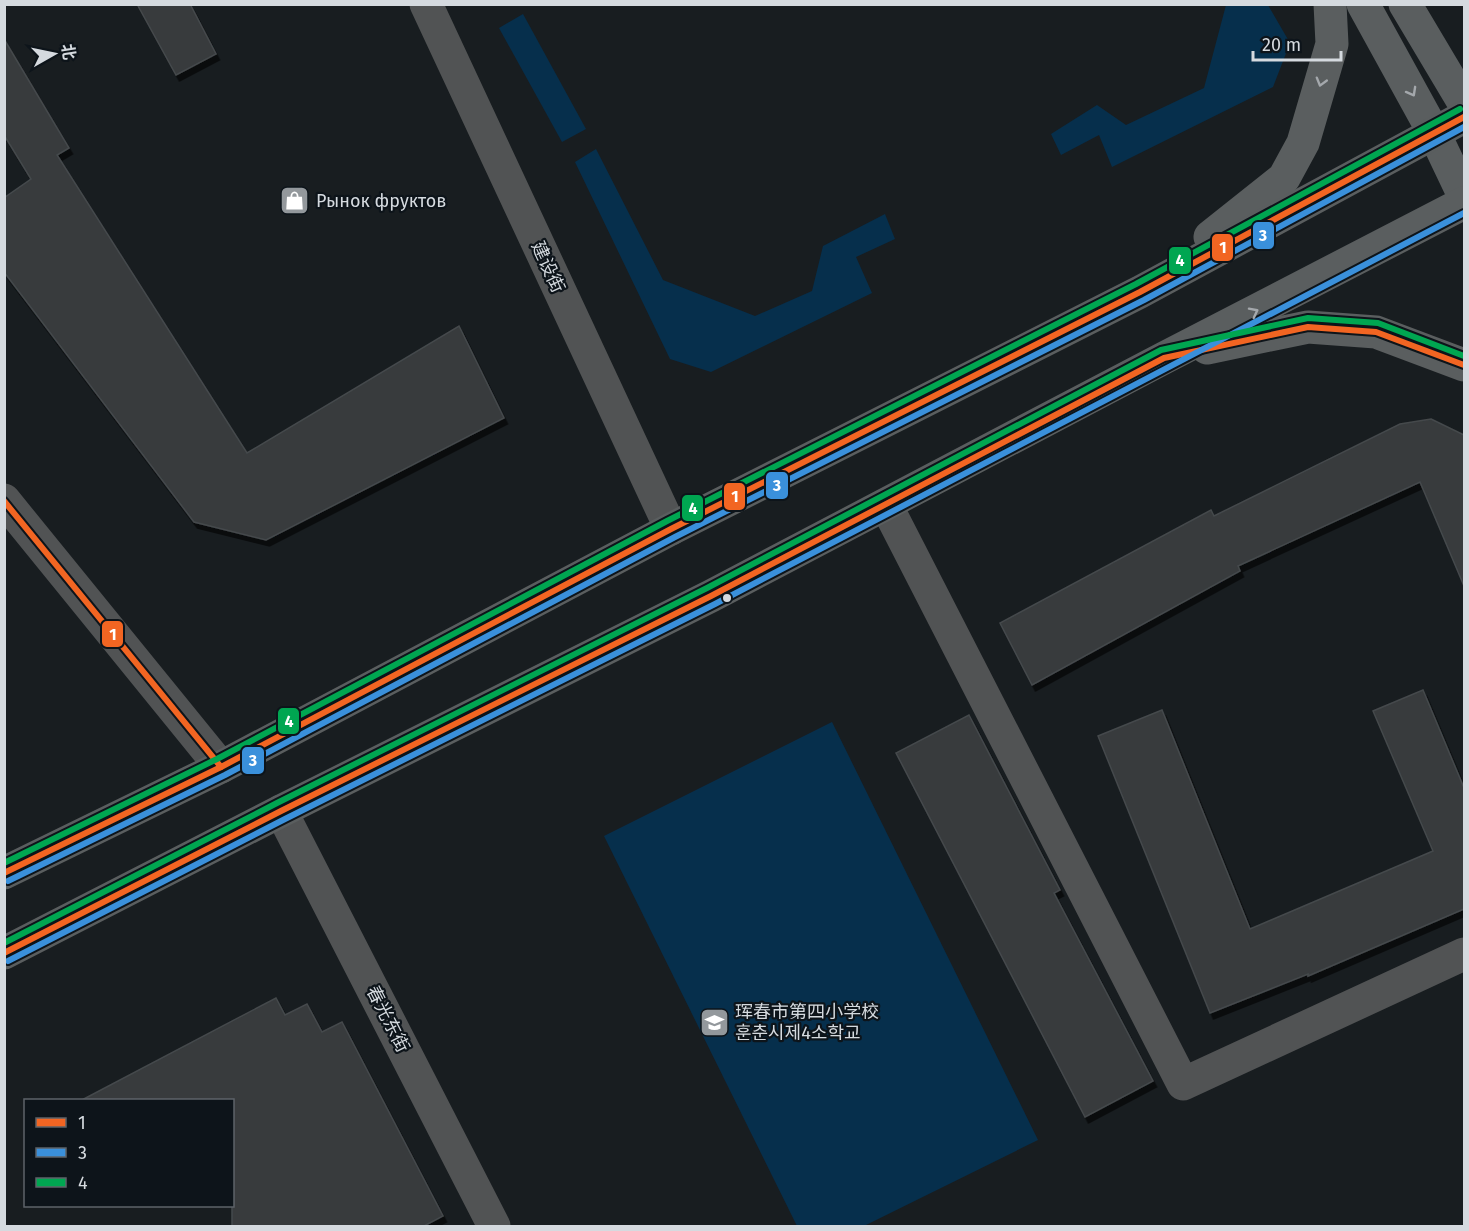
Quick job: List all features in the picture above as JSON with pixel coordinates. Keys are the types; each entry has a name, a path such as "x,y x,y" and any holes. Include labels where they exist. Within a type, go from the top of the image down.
{"main road":[{"path":"1140,292 1284,178 1304,143 1332,44 1330,4"},
{"path":"1363,4 1434,133 1464,196"},
{"path":"1405,4 1464,103"},
{"path":"4,873 220,767 671,529 1140,292 1464,117"},
{"path":"4,953 711,596 1164,357 1464,203"},
{"path":"1164,357 1308,327 1376,332 1464,364"}],"street":[{"name":"建设街","path":"426,4 671,529"},
{"path":"4,500 220,767"},
{"path":"886,505 1183,1084 1464,954"},
{"name":"春光东街","path":"281,812 494,1227"}],"shaded area":[{"path":"1226,5 1268,5 1290,43 1273,87 1112,167 1099,135 1061,155 1051,134 1097,105 1126,125 1204,88"},
{"path":"523,14 586,129 562,142 499,28"},
{"path":"596,149 663,280 755,316 812,291 823,246 885,214 895,239 856,257 872,293 711,372 670,359 575,162"},
{"path":"832,722 1038,1140 864,1226 797,1226 604,836"}],"building":[{"path":"137,4 190,4 216,54 176,75"},
{"path":"4,39 69,148 57,155 247,453 459,326 504,418 266,540 194,522 4,272 4,198 31,179 4,135"},
{"path":"1431,419 1464,435 1464,586 1420,482 1238,566 1240,571 1032,685 1000,623 1211,510 1214,516 1400,424"},
{"path":"1423,690 1464,788 1464,909 1308,976 1308,974 1210,1013 1098,736 1162,710 1250,929 1433,851 1373,711"},
{"path":"969,715 1060,890 1054,893 1153,1081 1085,1117 896,753"},
{"path":"276,998 285,1015 307,1004 322,1032 342,1022 443,1216 422,1227 232,1227 234,1099 84,1099"}],"transit line":[{"name":"4","path":"4,863 217,759 667,521 1136,284 1460,109"},
{"name":"1","path":"4,873 221,767 671,529 1140,292 1464,117"},
{"name":"3","path":"8,881 225,775 675,537 1144,300 1464,127"},
{"name":"3","path":"8,961 285,819 715,604 1464,213"},
{"name":"4","path":"4,943 277,803 707,588 1161,350 1308,318 1378,323 1464,356"},
{"name":"1","path":"4,953 281,811 711,596 1164,358 1308,327 1376,332 1464,365"},
{"name":"1","path":"4,501 221,767"}],"place":[{"name":"Рынок фруктов","path":"295,201"},
{"name":"珲春市第四小学校 훈춘시제4소학교","path":"714,1022"}]}
